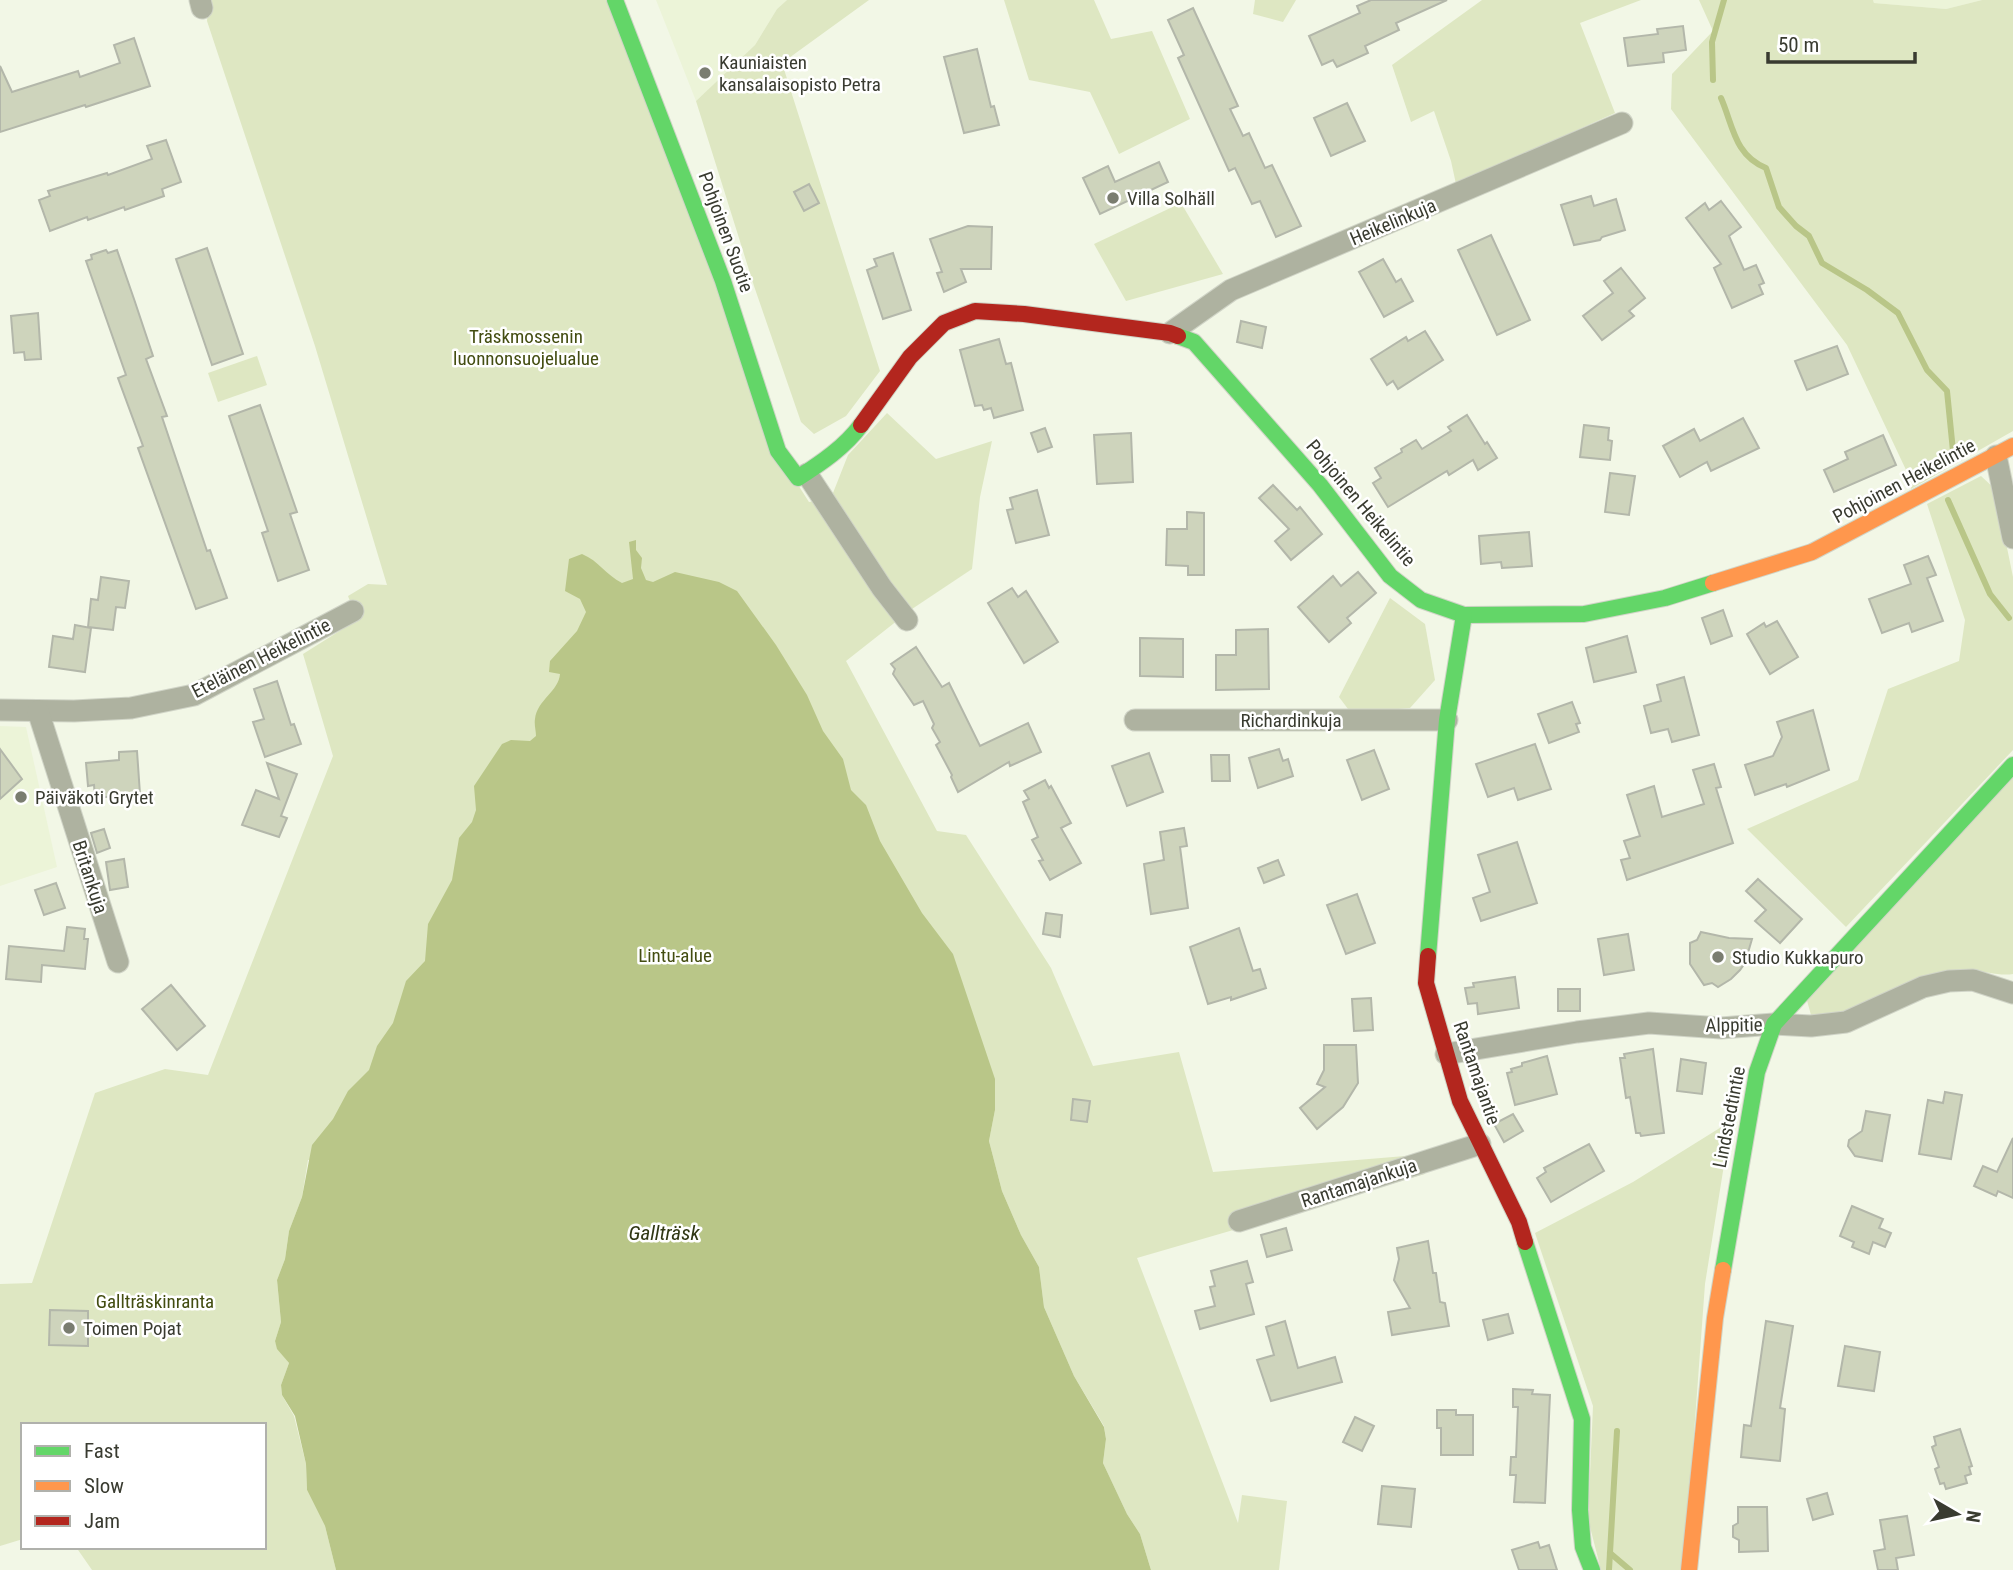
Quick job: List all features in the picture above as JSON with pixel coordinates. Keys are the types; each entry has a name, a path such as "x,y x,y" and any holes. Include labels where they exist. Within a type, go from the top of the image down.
{"street":[{"name":"Pohjoinen Suotie","path":"615,0 723,281 778,450 802,476"},
{"name":"Heikelinkuja","path":"1170,333 1231,290 1622,123"},
{"name":"Pohjoinen Heikelintie","path":"802,476 854,435 910,357 944,323 975,311 1024,314 1170,333 1194,342 1320,485 1390,576 1421,600 1464,615 1584,614 1665,598 1812,552 2005,451"},
{"path":"2005,451 2013,538"},
{"path":"802,476 907,620"},
{"name":"Eteläinen Heikelintie","path":"0,710 131,708 194,695 353,611"},
{"name":"Rantamajantie","path":"1464,615 1447,720 1426,973 1429,993 1460,1101 1519,1222 1582,1419 1580,1510 1583,1546 1592,1570"},
{"name":"Britankuja","path":"38,711 118,962"},
{"name":"Richardinkuja","path":"1135,720 1447,720"},
{"name":"Lindstedtintie","path":"1689,1570 1715,1318 1757,1072 1774,1024 2013,765"},
{"name":"Alppitie","path":"1446,1054 1649,1023 1721,1028 1774,1024 1811,1026 1846,1022 1923,987 1950,981 1973,981 2013,993"},
{"name":"Rantamajankuja","path":"1238,1221 1480,1144"}],"shaded area":[{"name":"Kauniaisten kansalaisopisto Petra","path":"656,0 787,0 777,9 755,45 696,101"},
{"path":"1873,0 1982,0 1946,9 1874,3"},
{"name":"Päiväkoti Grytet","path":"0,726 26,727 57,867 0,886"}],"green space":[{"path":"209,0 610,0 800,488 809,502 831,498 848,455 887,413 936,459 992,441 980,497 972,569 912,609 846,661 937,831 966,835 1051,968 1093,1066 1179,1052 1213,1172 1417,1155 1425,1174 1137,1258 1238,1523 1242,1495 1287,1501 1279,1570 1151,1570 1140,1534 1127,1514 1103,1463 1106,1439 1104,1426 1074,1376 1044,1307 1039,1267 1021,1235 1002,1191 989,1141 995,1110 308,1160 302,1197 289,1231 285,1259 277,1280 281,1322 275,1341 289,1363 281,1385 282,1395 294,1416 306,1464 307,1490 325,1526 336,1570 92,1570 77,1549 266,1549 266,1423 21,1423 21,1540 0,1546 0,1284 32,1283 95,1093 165,1069 208,1075 333,756 303,654 357,620 348,596 368,584 387,585 315,346 207,21"},
{"path":"787,0 869,0 782,63 880,371 846,416 814,434 801,422 754,286 696,101 755,45 777,9"},
{"path":"1004,0 1094,0 1111,39 1152,31 1190,119 1119,154 1090,92 1029,80"},
{"path":"1255,0 1296,0 1283,22 1253,14"},
{"path":"1482,0 1641,0 1580,23 1615,113 1456,184 1434,111 1411,122 1392,65"},
{"path":"1699,0 1873,0 1874,3 1946,9 1982,0 2013,0 2013,431 1911,489 1907,472 1847,345 1671,109 1672,74 1713,31"},
{"path":"1181,203 1223,274 1126,301 1094,244"},
{"path":"257,356 267,385 218,402 208,373"},
{"path":"1981,476 1995,489 2013,577 2013,750 1846,927 1747,829 1858,780 1888,689 1959,661 1965,620 1927,504"},
{"path":"1390,598 1425,624 1435,680 1410,708 1351,713 1339,697"},
{"path":"2013,776 2013,974 1964,972 1851,1010 1811,1015 1806,997"},
{"path":"1731,1121 1705,1284 1684,1570 1601,1570 1588,1519 1593,1406 1535,1233 1633,1182"}],"water":[{"name":"Gallträsk","path":"636,540 636,550 642,558 641,568 646,580 653,582 675,572 719,582 737,591 776,645 807,695 823,731 843,759 851,790 866,805 880,841 922,913 953,954 995,1079 995,1110 989,1141 1002,1191 1021,1235 1039,1267 1044,1307 1074,1376 1104,1427 1106,1439 1103,1463 1127,1514 1140,1534 1151,1570 336,1570 325,1526 307,1490 306,1464 295,1416 282,1395 281,1385 289,1363 277,1349 275,1341 281,1322 277,1280 285,1259 289,1231 302,1197 312,1145 333,1119 348,1091 369,1070 377,1046 393,1023 406,981 425,961 428,924 452,880 459,838 472,822 476,810 474,786 502,744 511,740 530,741 536,736 537,712 559,680 560,674 549,672 550,661 577,631 586,612 580,599 565,591 569,559 582,554 622,583 633,579 629,542"}],"building":[{"path":"1371,0 1447,0 1396,23 1399,30 1365,46 1368,53 1337,67 1333,60 1322,65 1309,36 1360,13 1357,6"},
{"path":"1193,8 1238,106 1230,109 1243,136 1249,133 1265,168 1272,165 1301,226 1276,237 1260,201 1252,204 1235,168 1229,171 1178,58 1184,55 1168,20"},
{"path":"1683,26 1686,50 1663,53 1664,62 1628,66 1624,38 1658,34 1657,29"},
{"path":"134,38 150,86 0,132 0,66 12,92 78,71 80,77 120,63 114,45"},
{"path":"977,49 991,107 994,106 999,125 964,133 944,57"},
{"path":"1347,103 1365,141 1331,156 1314,118"},
{"path":"166,140 181,182 162,189 164,196 125,210 124,207 88,220 87,217 50,231 39,200 50,196 48,191 107,173 108,175 152,159 147,146"},
{"name":"Villa Solhäll","path":"1159,162 1168,182 1100,214 1083,178 1108,166 1115,182"},
{"path":"809,184 819,203 804,211 794,192"},
{"path":"1591,196 1594,206 1616,199 1625,230 1600,240 1574,245 1561,205"},
{"path":"1721,201 1741,227 1729,236 1744,270 1756,265 1764,283 1759,285 1763,294 1732,308 1714,268 1721,264 1686,218 1705,203 1709,210"},
{"path":"968,226 992,227 991,269 961,269 966,282 944,292 937,273 942,272 930,239"},
{"path":"1491,235 1530,320 1497,335 1458,250"},
{"path":"207,248 243,354 212,365 176,259"},
{"path":"106,250 108,253 117,250 153,356 146,359 167,416 162,417 207,551 210,550 227,598 196,609 138,448 143,446 118,378 126,375 86,261 92,259 91,255"},
{"path":"893,253 911,310 883,319 867,270 877,266 874,259"},
{"path":"1383,259 1396,282 1401,279 1413,301 1384,317 1359,272"},
{"path":"1621,268 1645,298 1629,311 1634,316 1602,340 1583,316 1613,293 1604,281"},
{"path":"38,313 41,359 25,360 24,352 14,353 11,316"},
{"path":"1241,321 1266,327 1262,348 1237,342"},
{"path":"1425,331 1443,360 1398,389 1393,381 1387,385 1371,359 1406,337 1408,341"},
{"path":"999,339 1006,364 1011,363 1023,410 994,418 991,408 984,410 982,405 975,406 960,350"},
{"path":"1837,346 1848,374 1807,390 1795,361"},
{"path":"260,405 297,512 290,514 309,570 278,581 262,533 268,531 229,416"},
{"path":"1467,415 1497,458 1478,470 1473,460 1449,475 1447,471 1388,507 1373,483 1381,478 1375,468 1416,440 1422,449 1451,431 1448,427"},
{"path":"1743,418 1759,448 1711,471 1707,462 1680,477 1663,446 1694,429 1700,441"},
{"path":"1584,425 1609,428 1608,440 1612,441 1610,460 1580,457"},
{"path":"1045,428 1052,447 1038,452 1031,433"},
{"path":"1131,433 1133,482 1097,484 1094,435"},
{"path":"1883,435 1896,465 1834,492 1824,470 1848,459 1845,452"},
{"path":"1610,473 1635,476 1629,515 1605,512"},
{"path":"1273,485 1297,510 1300,507 1322,534 1291,560 1275,541 1289,529 1259,498"},
{"path":"1037,490 1049,535 1016,543 1007,510 1013,509 1010,498"},
{"path":"1187,512 1204,513 1204,575 1188,575 1188,566 1166,565 1167,529 1187,529"},
{"path":"1529,532 1532,566 1502,568 1501,562 1481,564 1479,536"},
{"path":"1928,556 1936,575 1927,578 1943,621 1912,632 1909,623 1882,633 1869,599 1911,584 1904,565"},
{"path":"1358,572 1376,593 1347,618 1351,623 1329,642 1298,607 1333,576 1341,586"},
{"path":"101,577 129,581 125,608 116,607 113,630 88,627 91,599 98,600"},
{"path":"1012,588 1018,597 1026,591 1058,642 1024,663 988,603"},
{"path":"1723,610 1732,636 1711,644 1702,618"},
{"path":"1777,621 1798,657 1770,674 1747,634 1764,623 1766,627"},
{"path":"75,625 91,628 85,672 49,667 53,636 73,639"},
{"path":"1268,629 1269,689 1216,690 1216,655 1236,655 1236,630"},
{"path":"1627,636 1636,672 1594,682 1586,648"},
{"path":"1140,638 1183,639 1183,677 1140,676"},
{"path":"916,647 942,687 949,683 980,746 1028,723 1041,752 1010,766 1009,762 958,792 936,745 940,742 923,701 914,705 893,674 895,669 891,664"},
{"path":"1684,677 1699,735 1672,742 1668,729 1651,733 1644,706 1661,701 1657,685"},
{"path":"277,681 291,725 294,724 301,744 265,757 253,722 264,719 254,689"},
{"path":"1572,702 1580,723 1576,724 1579,732 1549,743 1538,714"},
{"path":"1813,710 1829,770 1787,787 1786,784 1755,795 1745,765 1773,756 1782,737 1777,722"},
{"path":"1535,744 1551,789 1518,800 1514,788 1488,797 1476,764"},
{"path":"0,749 22,779 0,799"},
{"path":"1279,749 1283,761 1288,759 1293,776 1258,788 1249,758"},
{"path":"1374,750 1389,789 1362,800 1347,760"},
{"path":"137,751 140,794 95,798 94,785 88,786 86,763 119,760 119,752"},
{"path":"1149,753 1163,792 1127,806 1112,766"},
{"path":"1211,755 1229,755 1230,781 1212,781"},
{"path":"267,763 297,774 281,816 287,818 279,837 242,825 256,790 279,799"},
{"path":"1714,764 1721,787 1716,788 1733,843 1627,880 1621,860 1630,858 1624,841 1640,836 1627,795 1654,786 1662,817 1704,804 1693,770"},
{"path":"1045,780 1071,823 1061,828 1081,863 1050,880 1039,861 1043,860 1032,840 1038,837 1023,802 1029,799 1024,791"},
{"path":"1184,828 1187,846 1180,847 1188,908 1151,914 1144,864 1164,860 1160,832"},
{"path":"104,829 110,848 97,853 91,833"},
{"path":"1517,842 1537,903 1481,921 1473,898 1490,892 1478,855"},
{"path":"124,859 128,887 110,890 106,862"},
{"path":"1278,860 1284,875 1264,883 1258,868"},
{"path":"1758,879 1802,919 1780,943 1755,921 1766,910 1746,891"},
{"path":"56,883 65,908 44,915 35,890"},
{"path":"1357,894 1375,943 1346,954 1327,905"},
{"path":"1046,913 1062,915 1060,937 1043,934"},
{"path":"67,927 85,929 84,939 88,939 85,969 42,965 41,982 6,979 9,946 64,951"},
{"path":"1239,928 1253,971 1260,969 1266,988 1231,1000 1231,997 1208,1004 1190,947"},
{"name":"Studio Kukkapuro","path":"1701,932 1729,938 1752,939 1745,963 1731,979 1718,987 1712,983 1704,985 1690,964 1690,943 1697,940"},
{"path":"1628,934 1634,970 1604,975 1598,939"},
{"path":"1515,977 1519,1008 1478,1014 1477,1003 1468,1004 1465,988 1474,987 1473,983"},
{"path":"171,985 205,1026 177,1050 142,1009"},
{"path":"1558,989 1580,989 1580,1011 1558,1011"},
{"path":"1371,998 1373,1030 1354,1031 1352,999"},
{"path":"1324,1045 1356,1045 1358,1083 1343,1107 1317,1129 1300,1108 1325,1087 1317,1084 1324,1070"},
{"path":"1653,1049 1664,1133 1641,1136 1636,1133 1630,1097 1626,1098 1620,1058 1625,1058 1624,1054"},
{"path":"1547,1056 1557,1094 1515,1105 1507,1073 1522,1066 1522,1063"},
{"path":"1681,1059 1706,1063 1702,1094 1677,1091"},
{"path":"1945,1092 1962,1095 1951,1159 1919,1154 1928,1100 1943,1103"},
{"path":"1073,1099 1090,1101 1087,1122 1071,1120"},
{"path":"1866,1111 1890,1115 1882,1161 1855,1156 1848,1146 1849,1140 1862,1131"},
{"path":"1513,1114 1523,1131 1504,1142 1494,1124"},
{"path":"2013,1138 2013,1198 1998,1191 1996,1196 1974,1186 1983,1166 1997,1172"},
{"path":"1589,1144 1604,1171 1551,1202 1537,1178 1546,1172 1544,1168"},
{"path":"1852,1206 1883,1219 1879,1228 1891,1233 1885,1247 1873,1242 1869,1254 1852,1247 1854,1242 1840,1236"},
{"path":"1286,1228 1292,1250 1267,1257 1261,1235"},
{"path":"1428,1241 1440,1302 1445,1303 1449,1326 1392,1335 1388,1312 1410,1308 1394,1280 1399,1259 1397,1248"},
{"path":"1247,1261 1253,1282 1246,1284 1254,1314 1200,1329 1195,1311 1215,1306 1210,1287 1215,1286 1211,1271"},
{"name":"Toimen Pojat","path":"50,1310 88,1311 88,1346 49,1345"},
{"path":"1508,1314 1513,1333 1488,1340 1483,1320"},
{"path":"1285,1321 1298,1368 1335,1357 1342,1382 1271,1401 1257,1360 1274,1355 1266,1327"},
{"path":"1766,1321 1793,1326 1780,1408 1785,1409 1780,1461 1741,1457 1744,1425 1751,1426"},
{"path":"1845,1346 1880,1352 1874,1391 1838,1386"},
{"path":"1513,1389 1533,1390 1532,1394 1550,1395 1545,1503 1514,1502 1516,1475 1510,1475 1511,1457 1516,1457 1518,1407 1513,1407"},
{"path":"1437,1410 1456,1410 1456,1415 1473,1415 1473,1455 1441,1455 1441,1428 1437,1428"},
{"path":"1355,1417 1374,1426 1362,1451 1343,1442"},
{"path":"1960,1429 1972,1466 1969,1467 1971,1474 1965,1476 1967,1483 1946,1489 1944,1483 1940,1484 1935,1469 1939,1467 1932,1447 1936,1445 1934,1437"},
{"path":"1382,1486 1415,1489 1411,1527 1378,1524"},
{"path":"1827,1493 1833,1514 1813,1520 1807,1499"},
{"path":"1738,1507 1767,1507 1768,1551 1739,1552 1739,1540 1733,1537 1733,1526 1738,1523"},
{"path":"1907,1516 1914,1555 1896,1558 1898,1570 1878,1570 1874,1551 1885,1549 1880,1520"},
{"path":"1538,1542 1540,1548 1549,1545 1557,1570 1519,1570 1512,1550"}],"waterway":[{"path":"1713,80 1712,42 1724,0"},
{"path":"1721,98 1741,147 1755,162 1766,168 1779,207 1809,236 1822,263 1867,290 1898,313 1927,370 1947,391 1953,451 1946,465"},
{"path":"1948,500 1990,594 2009,618"},
{"path":"1609,1570 1617,1431"},
{"path":"1610,1553 1630,1570"}],"traffic: fast":[{"path":"615,0 723,281 778,451 798,478 840,447 861,425"},
{"path":"1178,336 1194,342 1320,485 1390,576 1421,600 1464,615 1584,614 1665,598 1713,583"},
{"path":"1428,956 1447,720 1464,615"},
{"path":"1723,1270 1757,1072 1774,1024 2013,765"},
{"path":"1525,1242 1582,1419 1580,1510 1583,1547 1592,1570"}],"traffic: slow":[{"path":"1713,583 1812,552 2013,446"},
{"path":"1689,1570 1715,1318 1723,1270"}],"traffic: jam":[{"path":"861,425 910,357 944,323 975,311 1024,314 1178,336"},
{"path":"1428,956 1426,983 1460,1101 1519,1222 1525,1242"}],"place":[{"name":"Kauniaisten kansalaisopisto Petra","path":"705,73"},
{"name":"Villa Solhäll","path":"1113,198"},
{"name":"Päiväkoti Grytet","path":"21,797"},
{"name":"Studio Kukkapuro","path":"1718,957"},
{"name":"Toimen Pojat","path":"69,1328"}],"park label":[{"name":"Träskmossenin luonnonsuojelualue","path":"526,347"},
{"name":"Lintu-alue","path":"675,955"},
{"name":"Gallträskinranta","path":"155,1301"}]}
